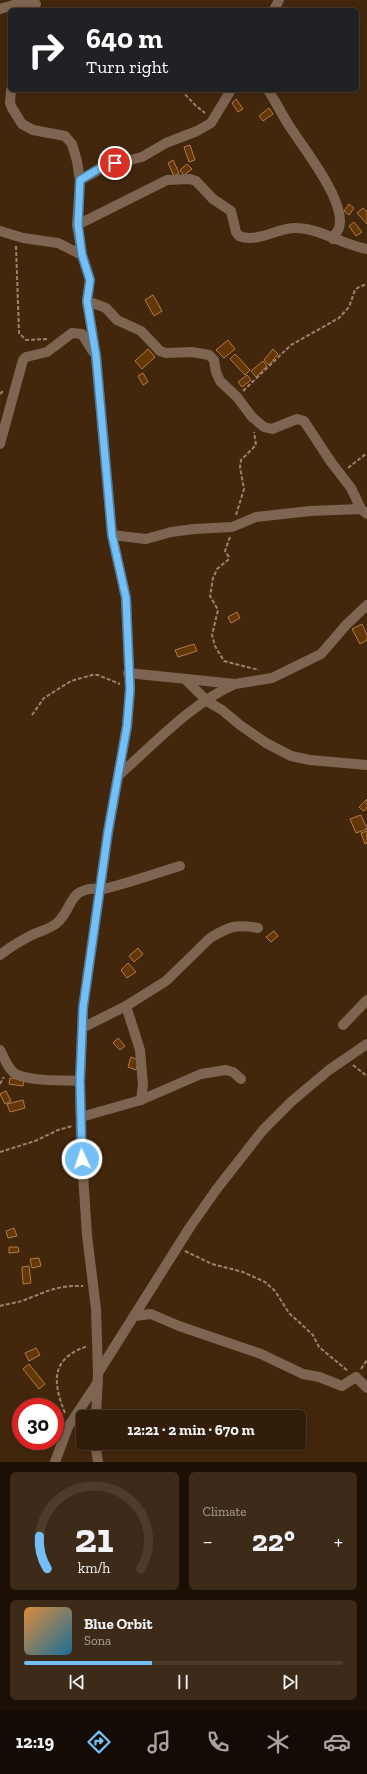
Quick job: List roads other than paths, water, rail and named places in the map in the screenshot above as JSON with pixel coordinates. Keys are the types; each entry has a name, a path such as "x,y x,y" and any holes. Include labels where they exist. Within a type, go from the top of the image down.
{"street":[{"path":"0,9 17,4 36,5"},
{"path":"11,92 10,103 22,124 34,130 59,134 69,139 75,150 80,180 78,225 82,255 90,280 87,301 96,356 112,535 126,598 128,673 130,689 127,726 108,832 83,1008 80,1081 87,1235 96,1309 98,1378 96,1410"},
{"path":"80,180 106,166 142,157 166,143 197,131 214,119 230,92"},
{"path":"269,92 283,117 321,172 331,191 338,211 339,219 339,228 332,239"},
{"path":"78,225 164,182 190,179 197,182 213,199 231,211 236,232 240,236 258,236 293,228 316,232 332,239 341,240 367,249"},
{"path":"0,231 31,240 58,243 82,255"},
{"path":"87,301 106,308 117,320 141,331 160,351 166,353 192,352 209,355 214,360 216,372 220,381 237,397 252,417 267,429 280,427 297,419 304,421 351,488 364,512 310,511 256,517 232,527 194,528 171,532 146,539 112,535"},
{"path":"0,444 22,361 26,357 47,352 72,333 82,334 96,356"},
{"path":"128,673 235,684 272,678 322,654 347,624 367,606"},
{"path":"186,679 208,701 231,718 266,743 291,756 310,760 367,765"},
{"path":"119,775 190,713 224,689 235,684"},
{"path":"0,955 17,943 55,924 63,916 72,899 78,893 133,882 180,866"},
{"path":"82,1028 126,1006 166,981 210,938 219,932 237,925 258,928"},
{"path":"343,1025 367,1000"},
{"path":"126,1006 140,1050 143,1085 141,1100"},
{"path":"55,1462 70,1423 177,1248 216,1190 263,1130 292,1101 367,1044"},
{"path":"0,1050 10,1069 19,1076 80,1081"},
{"path":"81,1120 141,1100 181,1081 211,1071 226,1070 232,1072 241,1079"},
{"path":"135,1316 150,1314 179,1326 261,1354 303,1374 319,1377 340,1385 346,1384 356,1378 367,1388"},
{"path":"96,1450 98,1462"}]}
